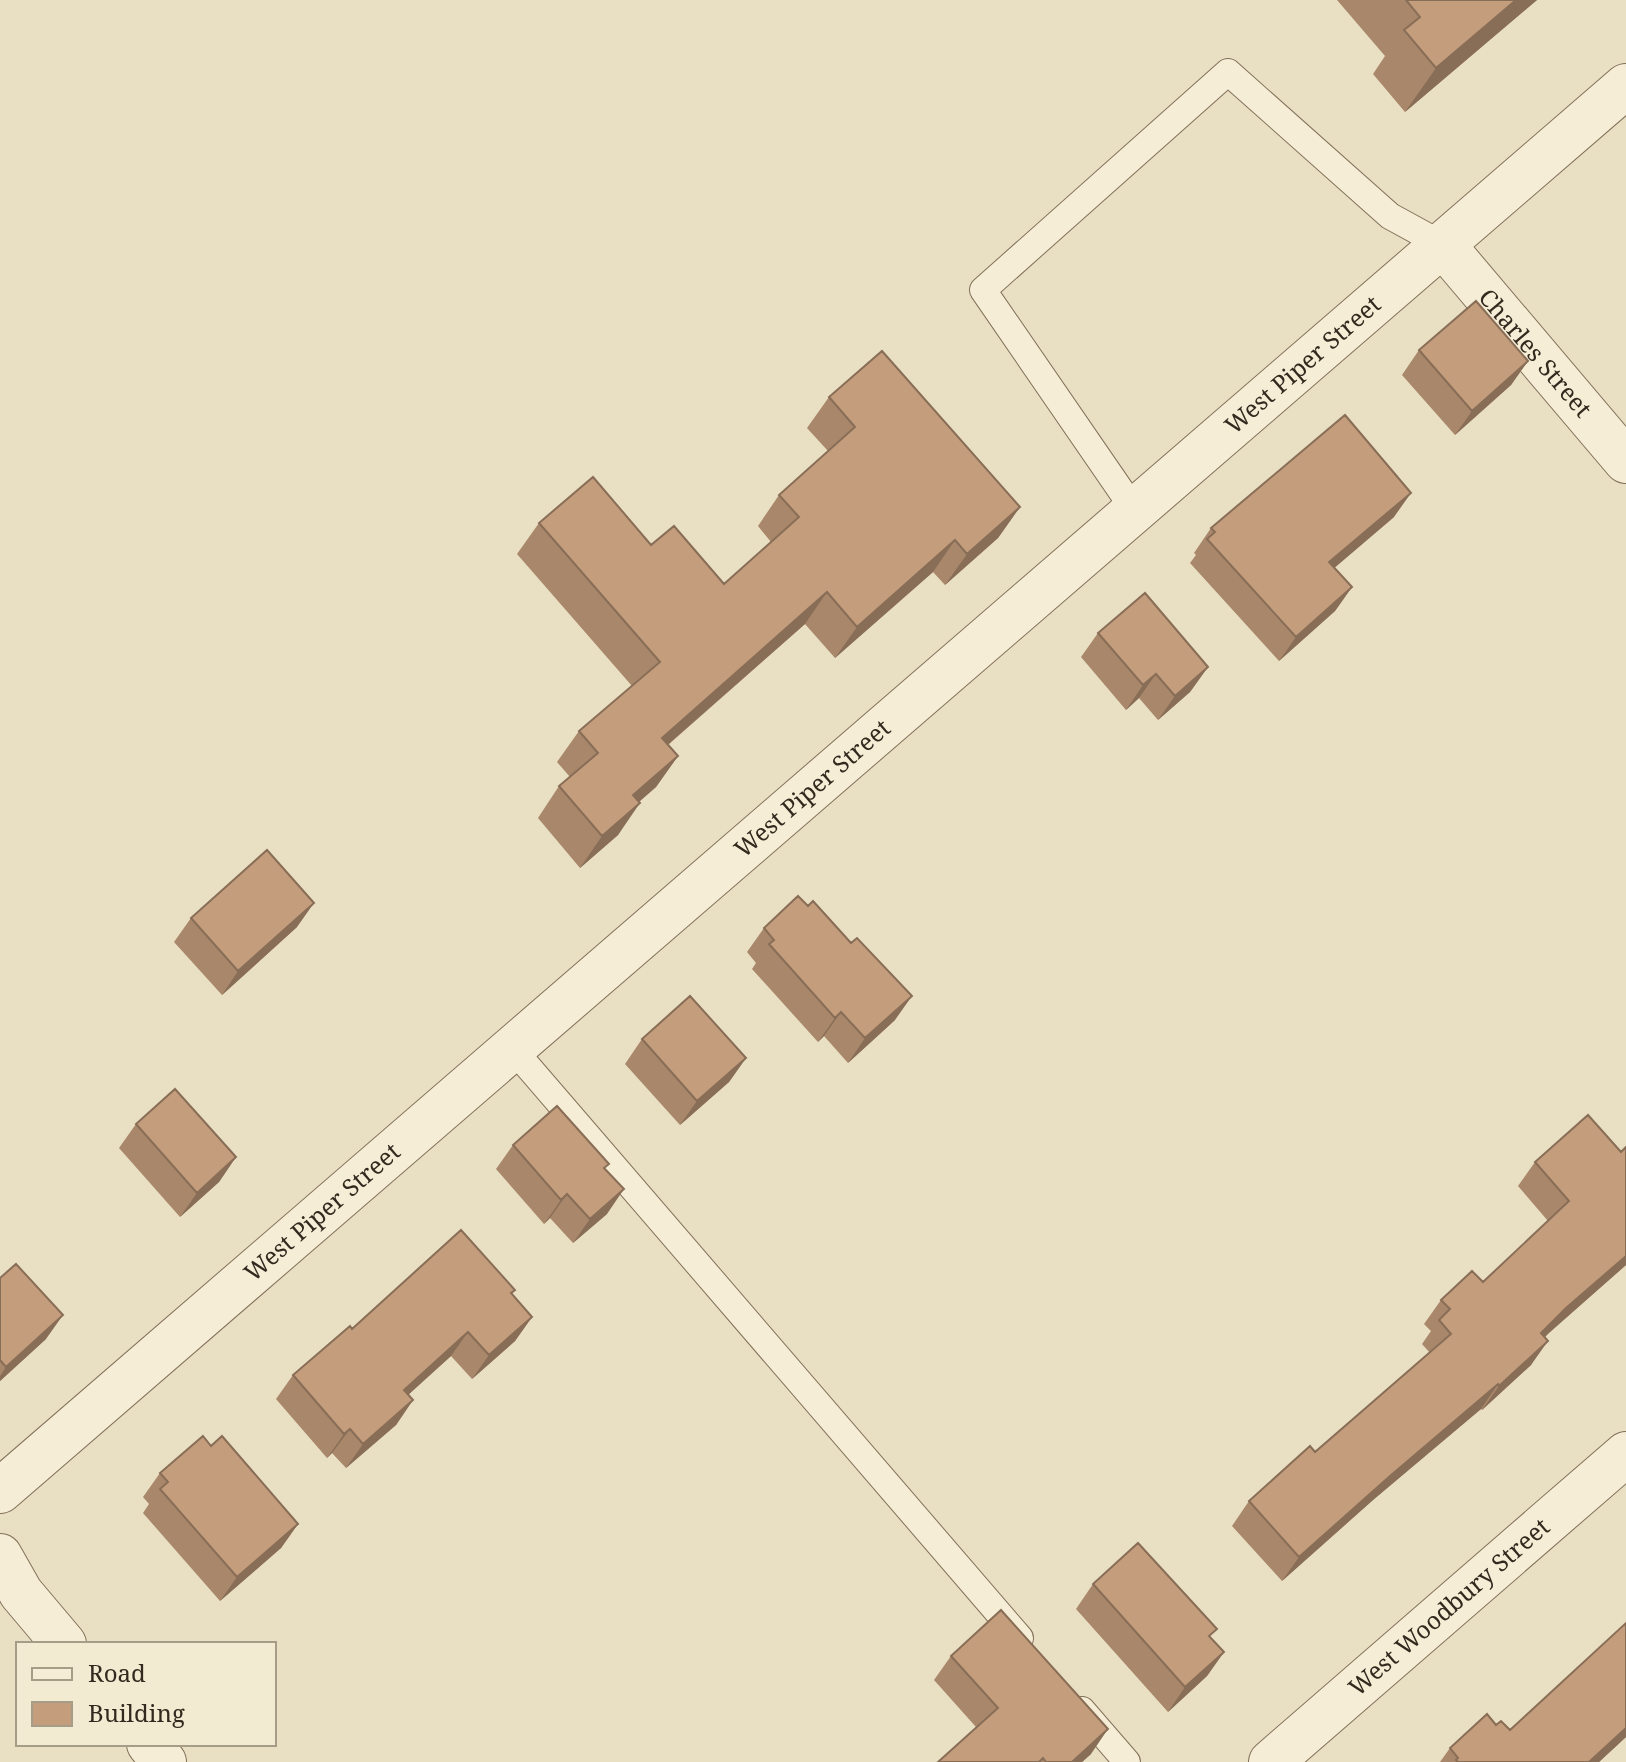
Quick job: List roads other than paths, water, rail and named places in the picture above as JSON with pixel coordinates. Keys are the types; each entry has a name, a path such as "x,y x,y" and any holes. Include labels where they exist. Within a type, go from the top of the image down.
{"street":[{"name":"West Piper Street","path":"0,1491 1626,86"},
{"name":"Charles Street","path":"1443,245 1626,461"},
{"name":"West Woodbury Street","path":"1271,1762 1626,1454"},
{"path":"0,1556 21,1593 62,1642"},
{"path":"151,1746 164,1762"}],"lane":[{"path":"1135,511 983,290 1228,72 1390,216 1443,245"},
{"path":"512,1048 1033,1653"},
{"path":"1064,1689 1127,1762"}]}
